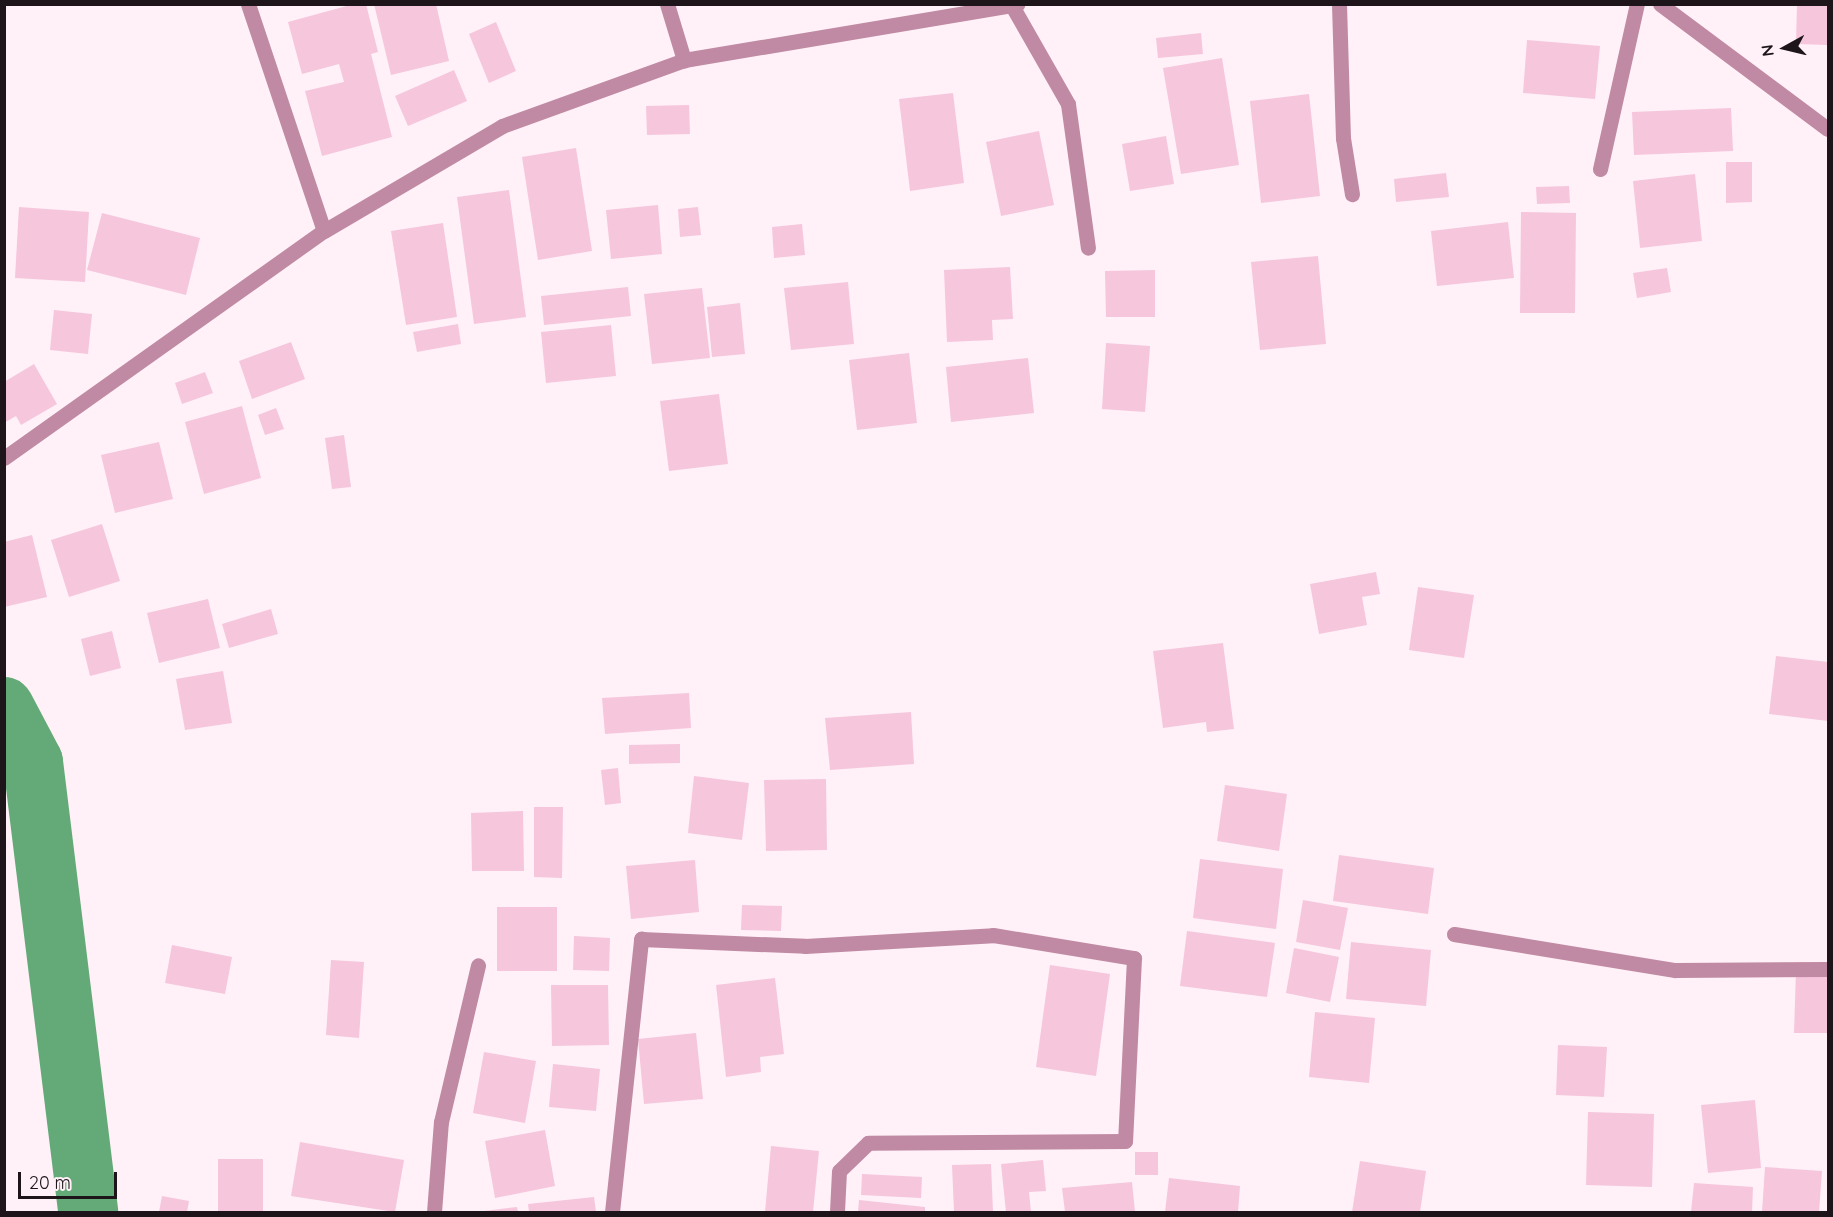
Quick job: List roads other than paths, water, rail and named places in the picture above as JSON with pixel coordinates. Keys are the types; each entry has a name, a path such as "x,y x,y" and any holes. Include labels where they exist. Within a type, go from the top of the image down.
{"street":[{"path":"248,4 324,231"},
{"path":"667,4 684,60"},
{"path":"4,458 324,231 502,126 684,60 1017,4"},
{"path":"1339,4 1343,138 1352,194"},
{"path":"1600,169 1637,4"},
{"path":"1660,4 1828,129"},
{"path":"1010,5 1068,104 1088,248"},
{"path":"1454,934 1675,970 1828,969"},
{"path":"612,1212 641,939 805,946 993,935 1134,958 1125,1140 868,1143 839,1171 837,1212"},
{"path":"434,1212 441,1122 478,965"}],"waterway":[{"path":"4,707 33,762 88,1212"}]}
